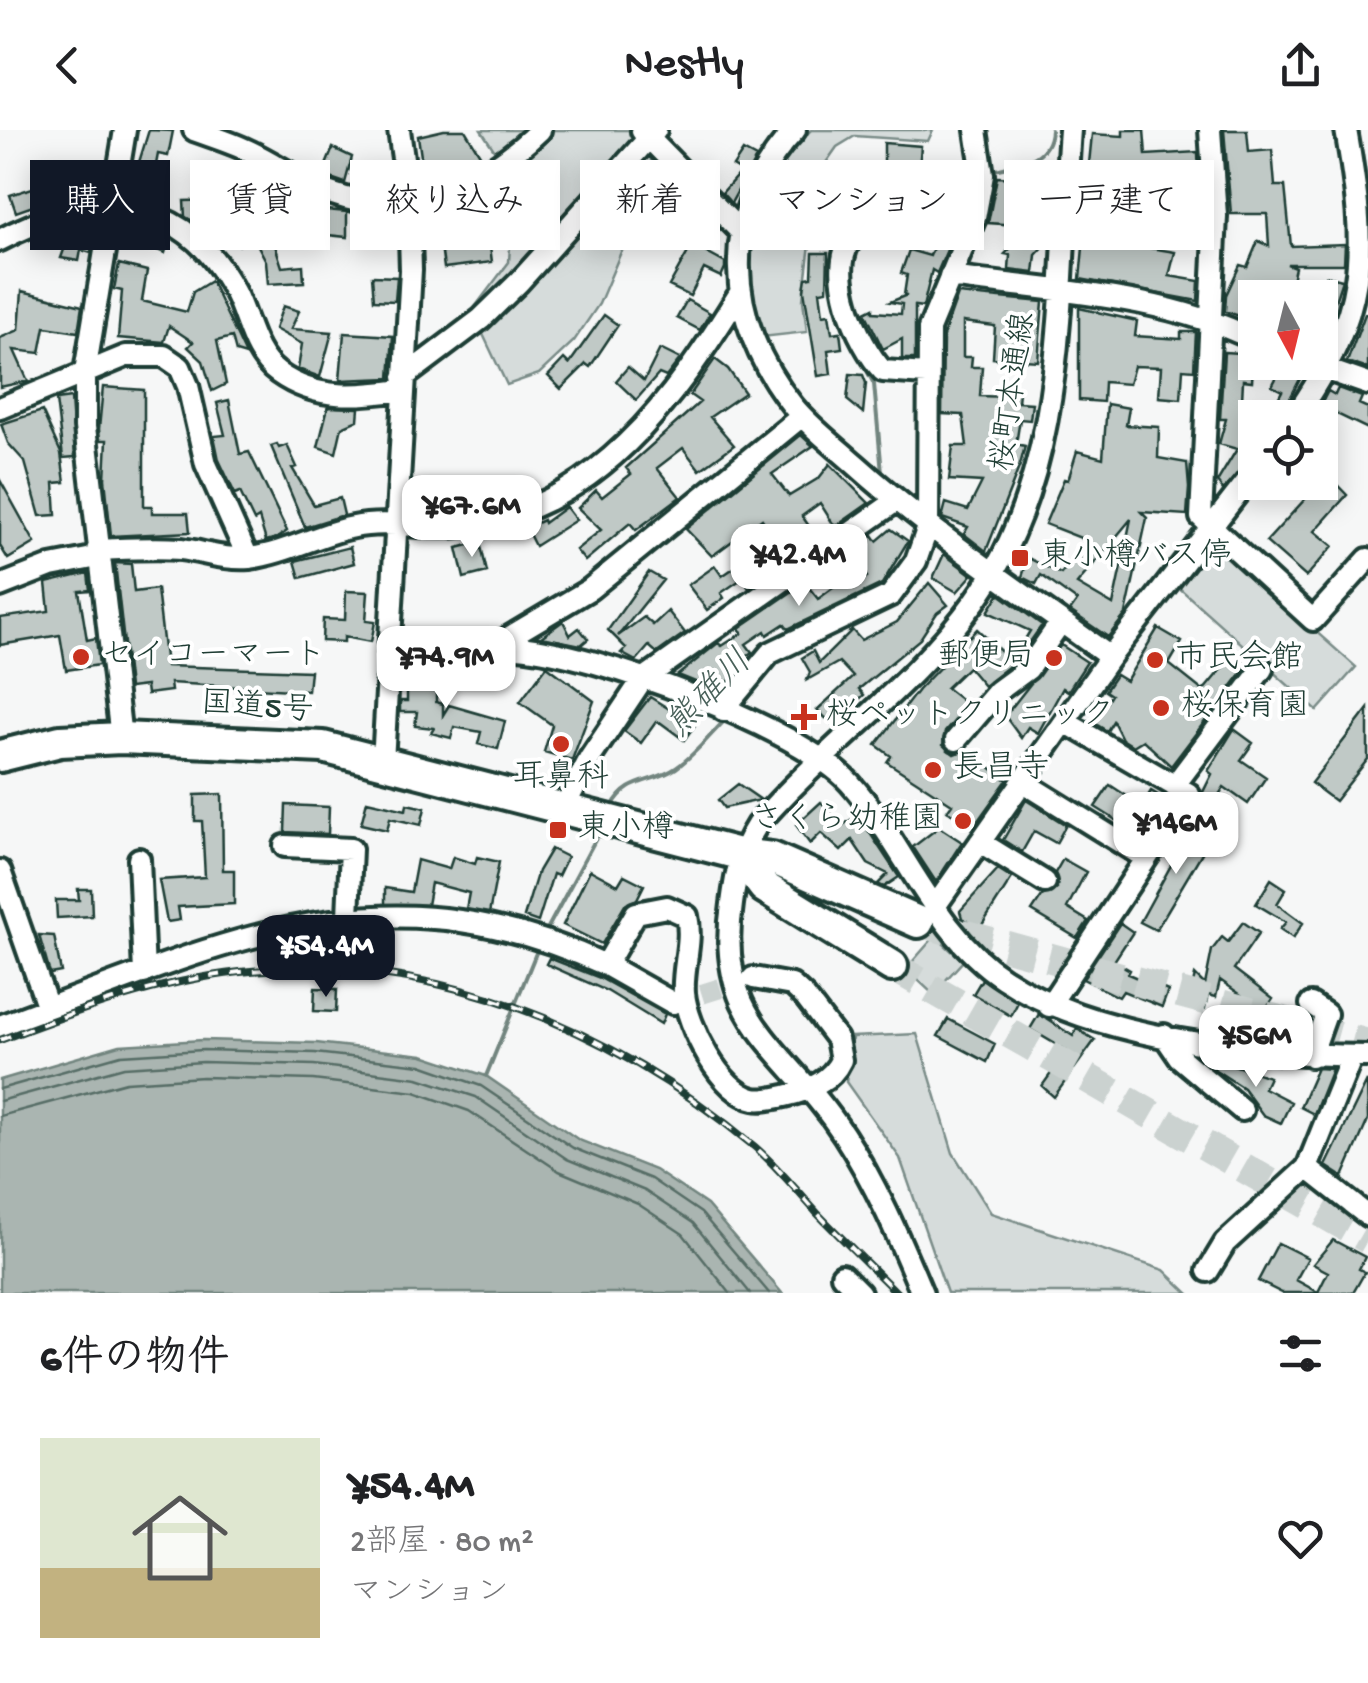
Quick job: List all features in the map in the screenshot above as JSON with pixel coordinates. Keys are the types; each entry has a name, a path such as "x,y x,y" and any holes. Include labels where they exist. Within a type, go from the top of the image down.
{"highway":[{"name":"国道5号","path":"0,756 60,741 121,738 323,747 739,854 772,858 927,913"},
{"path":"739,854 764,887 892,966"}],"street":[{"path":"119,160 124,130"},
{"path":"194,130 350,198"},
{"path":"399,130 403,160"},
{"path":"506,160 540,130"},
{"path":"795,130 771,159 738,230 746,320 764,362 802,416 896,501 1110,657"},
{"path":"976,130 981,160"},
{"name":"桜町本通線","path":"739,854 773,807 936,646 993,572 1037,474 1044,441 1070,130"},
{"path":"1210,130 1216,216 1201,517 1312,620 1368,558"},
{"path":"1338,348 1349,323 1362,268 1364,230 1346,130"},
{"path":"170,224 200,245 223,272 261,353 274,371 330,396 404,383 506,294 649,133 738,230"},
{"path":"0,240 30,226"},
{"path":"105,250 85,372 85,428 121,738"},
{"path":"383,762 410,308 409,250"},
{"path":"849,250 846,299 852,322 872,359 883,370 926,374"},
{"path":"722,710 770,653 891,594 916,562 928,526 928,329 961,250"},
{"path":"950,277 1058,291 1213,319 1238,332"},
{"path":"0,586 51,566 97,554 158,548 248,558 366,525 457,526 496,520 545,502 590,475 633,441 670,400 741,292"},
{"path":"0,408 85,372 146,353 164,356 180,368 206,464 248,558"},
{"path":"1338,375 1368,384"},
{"path":"492,647 590,590 802,416"},
{"path":"927,913 1110,657 1238,494"},
{"path":"575,812 590,758 642,680 896,501"},
{"path":"1019,692 1028,669 1061,622"},
{"path":"390,659 492,647 548,652 642,680 722,710 824,758 886,829 927,913 989,968 1049,1006 1164,1035 1311,1056 1360,1056 1307,1168 1225,1243 1208,1271"},
{"path":"956,740 998,692 1028,669"},
{"path":"1174,786 1262,669"},
{"path":"1049,1006 1188,794 1064,722"},
{"path":"1024,782 1144,857"},
{"path":"980,842 1045,882"},
{"path":"285,846 352,849 348,916"},
{"path":"739,854 726,942 735,991 762,1036 842,1132 875,1186 922,1293"},
{"path":"140,859 144,973"},
{"path":"0,871 6,905 48,1008"},
{"path":"606,965 636,913 656,907 677,909 687,916 689,927 684,992 688,1018 716,1068 748,1097 758,1100 808,1090 836,1071 841,1060 837,1039 792,985 753,978"},
{"path":"0,1026 260,932 348,916 493,926 542,938 606,965 673,1002"},
{"path":"1311,1004 1326,1014 1311,1056"},
{"path":"1164,1035 1180,1056 1242,1110"},
{"path":"1307,1168 1368,1216"},
{"path":"842,1275 860,1293"}],"shaded area":[{"path":"481,130 628,130 651,155 651,160 580,160 580,250 623,250 599,304 574,341 539,374 507,385 472,311 509,262 510,250 560,250 560,160 501,160"},
{"path":"811,130 933,130 928,141 855,136 837,147 828,160 784,160"},
{"path":"749,250 809,250 803,300 807,332 762,337 750,277"},
{"path":"1216,543 1356,667 1317,711 1177,586"},
{"path":"935,936 963,961 933,994 906,969"},
{"path":"917,1034 953,1153 991,1213 1164,1270 1188,1293 947,1293 900,1158 846,1082 852,1037"}],"water":[{"path":"203,1040 316,1043 423,1055 486,1076 579,1140 655,1170 707,1205 782,1293 0,1293 0,1080 120,1045"}],"building":[{"path":"149,130 173,131 168,156 158,154 157,160 140,160"},
{"path":"465,130 482,158 422,160 418,136"},
{"path":"1123,130 1144,130 1146,155 1198,152 1198,160 1089,160 1092,134 1123,136"},
{"path":"1224,130 1247,130 1249,152 1272,150 1275,186 1285,186 1291,246 1345,244 1344,264 1287,264 1295,267 1292,280 1238,280 1238,316 1225,311 1226,295 1240,265 1247,267 1258,241 1269,246 1267,214 1231,214"},
{"path":"884,143 921,146 920,160 884,160"},
{"path":"333,148 352,157 345,183 330,178 328,160"},
{"path":"743,151 756,158 740,160 740,170 733,166"},
{"path":"740,172 740,187 731,203 722,193"},
{"path":"997,177 1004,177 1004,224 988,223"},
{"path":"30,189 30,207 16,212 10,195"},
{"path":"184,201 190,201 190,220 185,217"},
{"path":"330,210 347,212 347,237 330,235"},
{"path":"64,250 81,250 79,261 61,258"},
{"path":"260,250 277,250 282,267 303,265 304,282 268,284 266,261"},
{"path":"442,250 490,250 492,262 444,268"},
{"path":"689,250 706,250 725,263 721,277 704,269 690,296 669,286"},
{"path":"909,250 930,256 932,250 947,250 937,273 932,270 923,307 915,306 915,359 902,359 902,339 883,349 865,312 873,308 873,312 901,314 902,304 890,302 907,295 907,275 901,273"},
{"path":"1009,250 1041,250 1036,255 1034,273 1009,270 1010,255 1005,254"},
{"path":"1083,250 1175,252 1169,276 1199,281 1198,301 1080,279"},
{"path":"813,253 828,253 827,290 820,291 823,315 829,314 832,333 840,332 842,348 828,350 831,374 818,376 804,290 806,278 812,277"},
{"path":"119,264 147,271 142,301 187,312 193,292 211,281 246,355 236,352 232,337 217,341 226,384 212,391 203,361 188,347 193,342 169,326 164,342 118,338 122,291 114,289"},
{"path":"372,276 397,277 395,301 374,300"},
{"path":"22,291 82,306 78,332 45,327 40,353 14,350 28,381 0,387 0,338 19,330"},
{"path":"958,294 1043,302 1038,361 993,358 995,326 963,322 963,357 972,357 971,367 982,367 980,396 1007,397 1007,391 1019,392 1018,402 1032,403 1030,420 1020,419 1016,444 1025,446 1020,465 986,551 964,534 968,527 942,518 946,503 968,510 982,482 949,480 953,446 967,446 963,415 942,414 943,336"},
{"path":"687,300 710,313 700,330 677,318"},
{"path":"283,306 299,311 291,329 332,332 320,377 298,369 302,344 275,329"},
{"path":"1079,308 1137,321 1135,336 1181,339 1181,332 1196,332 1194,370 1183,369 1181,399 1159,397 1161,367 1134,366 1129,384 1104,382 1103,402 1079,400"},
{"path":"1368,314 1368,369 1347,362"},
{"path":"604,315 618,325 590,367 586,364 561,389 548,376 564,359 569,364"},
{"path":"344,333 393,336 390,378 340,380"},
{"path":"660,349 680,359 666,377 659,374 636,400 616,381 628,367 644,381"},
{"path":"1224,352 1238,353 1238,380 1243,380 1242,400 1238,400 1238,473 1223,490 1217,482 1237,449 1219,444 1226,419 1220,419"},
{"path":"715,359 728,369 745,393 710,417 734,445 700,470 683,448 657,468 680,497 636,530 630,523 585,561 576,550 601,530 578,508 596,490 602,497 631,474 626,468 700,402 690,395"},
{"path":"850,374 863,375 866,383 863,413 847,400"},
{"path":"1275,380 1299,380 1289,400 1277,400 1282,391 1272,386"},
{"path":"103,387 144,390 144,506 152,506 152,513 188,513 190,532 111,536 105,479 107,440 100,440 99,429"},
{"path":"1338,388 1362,397 1359,404 1368,408 1368,429 1338,415 1338,400 1323,400 1328,391 1335,395"},
{"path":"71,398 75,457 63,458 56,400"},
{"path":"229,400 240,454 249,452 287,531 277,538 266,541 259,518 254,521 240,492 235,494 219,460 214,436 225,435 217,403"},
{"path":"1107,404 1129,408 1126,425 1159,427 1158,458 1187,463 1189,488 1187,515 1141,512 1147,518 1126,614 1108,637 1070,611 1077,601 1041,575 1036,584 1022,577 1028,558 1061,574 1086,540 1045,524 1064,479 1068,480 1077,451 1103,458","holes":["1131,519 1113,605 1077,584"]},
{"path":"328,407 359,408 358,420 342,427 336,453 318,447"},
{"path":"42,411 61,453 65,482 54,483 56,515 40,516 25,462 8,443 1,424"},
{"path":"801,435 813,446 772,474 789,496 819,478 830,464 869,503 835,527 820,503 802,516 818,539 788,557 762,519 712,556 686,529"},
{"path":"277,444 279,448 287,445 297,467 292,468 314,505 340,498 344,515 305,527 271,446"},
{"path":"0,480 35,543 8,559 0,546"},
{"path":"1338,486 1347,495 1315,531 1333,546 1306,577 1266,542 1304,500 1338,500"},
{"path":"566,507 576,520 535,546 526,528 543,520 544,523"},
{"path":"891,529 908,541 882,584 788,629 784,624 767,635 765,631 746,644 752,652 730,668 736,673 720,692 678,675 718,643 722,646 742,633 739,628 800,586 807,585 818,599 837,585 825,568 836,561 854,586 867,577 850,551 873,535 877,541"},
{"path":"480,542 487,572 464,578 457,548"},
{"path":"350,547 354,563 300,578 295,561"},
{"path":"777,554 784,563 748,587 743,578 721,593 724,598 707,610 688,585 715,566 722,576 747,559 754,570"},
{"path":"944,554 972,575 957,592 933,578"},
{"path":"115,563 131,564 134,592 157,589 166,666 310,671 308,691 170,683 171,691 147,694 146,686 129,688"},
{"path":"649,572 663,580 618,636 644,617 653,625 668,611 685,633 657,653 649,646 636,661 621,653 626,648 608,630"},
{"path":"88,573 90,590 79,591 87,640 96,638 99,665 66,670 60,635 0,645 0,618 49,611 46,583"},
{"path":"929,583 948,605 937,613 920,639 859,689 864,695 832,724 817,710 853,677 839,662 807,680 810,672 802,658 813,651 819,663 852,630 861,640 897,622"},
{"path":"346,591 368,592 366,621 375,622 371,642 344,637 344,642 322,641 323,619 345,620"},
{"path":"999,594 1042,625 1020,656 1016,654 1030,631 988,612"},
{"path":"563,621 570,635 579,628 588,639 581,645 541,637"},
{"path":"1158,628 1182,642 1169,664 1203,691 1234,654 1247,666 1171,766 1143,740 1133,746 1122,739 1113,721 1107,731 1094,723 1111,695 1105,691 1116,675 1126,681"},
{"path":"977,629 1013,663 984,686 968,667 946,688 968,705 945,732 943,745 954,754 967,749 1007,780 974,826 947,811 952,804 887,762 891,756 876,745 918,690"},
{"path":"1061,645 1087,662 1068,691 1063,688 1038,733 1028,727 1021,738 1005,716"},
{"path":"442,665 442,673 436,673 436,702 443,704 443,715 449,705 505,721 498,749 478,744 481,732 454,727 451,738 431,733 434,728 415,726 417,712 400,712 400,701 407,701 407,676 414,676 414,669"},
{"path":"547,666 594,701 572,760 544,752 552,725 520,702"},
{"path":"650,697 695,725 684,740 656,722 641,743 624,731"},
{"path":"1368,709 1368,759 1335,801 1311,783"},
{"path":"1234,729 1253,743 1241,760 1266,777 1248,804 1224,787 1203,820 1192,814 1212,774 1208,771"},
{"path":"738,784 761,800 724,808 718,800"},
{"path":"1110,785 1142,806 1151,791 1166,800 1143,837 1095,807"},
{"path":"222,794 223,870 234,870 234,904 178,907 180,920 167,922 159,880 205,877 202,821 195,821 195,795"},
{"path":"1026,800 1066,825 1056,843 1034,831 1022,852 1003,840"},
{"path":"367,801 406,810 407,804 425,808 421,825 390,818 387,830 361,824"},
{"path":"821,802 843,825 858,815 899,877 884,887 878,884 888,874 868,864 852,840 841,851 821,833 810,844 796,825"},
{"path":"286,805 329,807 328,834 285,832"},
{"path":"1193,825 1212,836 1156,930 1140,922"},
{"path":"939,827 962,842 936,882 913,847"},
{"path":"551,849 567,857 558,876 553,874 538,922 524,917 538,871"},
{"path":"453,857 475,864 477,857 499,862 489,914 466,909 469,893 431,883 427,905 385,904 385,888 411,892 417,860 449,869"},
{"path":"1063,859 1086,872 1067,908 1088,921 1077,938 1032,911 1042,896 1057,888 1055,873"},
{"path":"998,869 1012,878 980,928 962,918 960,911"},
{"path":"590,870 618,885 624,875 644,885 637,899 625,905 602,944 563,925"},
{"path":"1271,879 1286,889 1277,904 1303,923 1293,938 1280,929 1286,922 1256,904"},
{"path":"78,889 91,889 92,916 57,918 56,900 79,900"},
{"path":"1243,922 1259,933 1234,969 1273,999 1248,1035 1241,1030 1232,1034 1222,1027 1244,997 1220,980 1216,997 1208,995 1205,1008 1191,993 1195,975 1205,985 1212,950 1222,937 1228,942"},
{"path":"1120,923 1133,932 1114,961 1130,970 1128,974 1168,991 1162,1007 1123,991 1119,997 1083,979"},
{"path":"39,935 54,936 61,972 50,974"},
{"path":"549,958 600,978 665,1014 661,1024 607,991 546,964"},
{"path":"982,979 1018,1002 1011,1016 973,994"},
{"path":"315,988 337,989 336,1012 314,1011"},
{"path":"1039,1014 1073,1036 1077,1029 1095,1040 1054,1097 1042,1086 1067,1051 1030,1029"},
{"path":"948,1019 995,1044 987,1062 938,1036"},
{"path":"1219,1060 1269,1077 1264,1088 1291,1102 1281,1123 1263,1115 1243,1088 1214,1069"},
{"path":"1317,1068 1332,1069 1314,1114 1300,1107"},
{"path":"1367,1081 1368,1120 1343,1177 1326,1166"},
{"path":"1333,1240 1365,1257 1359,1269 1365,1272 1353,1293 1282,1293 1258,1281 1278,1243 1308,1258 1296,1280 1318,1292 1328,1272 1313,1264"}],"waterway":[{"name":"熊碓川","path":"991,171 1038,155 1049,141 1051,130"},
{"name":"熊碓川","path":"834,288 839,318 874,384 882,473 912,500"},
{"name":"熊碓川","path":"843,629 894,603 914,584 928,558"},
{"name":"熊碓川","path":"612,807 633,786 683,763 727,718"},
{"name":"熊碓川","path":"544,935 601,829"},
{"name":"熊碓川","path":"486,1076 538,948"}],"tunnel":[{"path":"918,922 1368,1044"},
{"path":"892,966 1368,1239"},
{"path":"673,1003 752,978"}],"railway":[{"path":"0,1040 148,990 240,972 311,969 381,974 449,987 515,1007 579,1033 699,1104 763,1154 897,1293"}],"place":[{"name":"東小樽バス停","path":"1020,558"},
{"name":"セイコーマート","path":"81,657"},
{"name":"郵便局","path":"1054,658"},
{"name":"市民会館","path":"1155,660"},
{"name":"桜保育園","path":"1161,708"},
{"name":"桜ペットクリニック","path":"804,717"},
{"name":"耳鼻科","path":"561,744"},
{"name":"長昌寺","path":"933,770"},
{"name":"さくら幼稚園","path":"963,821"},
{"name":"東小樽","path":"558,830"}]}
